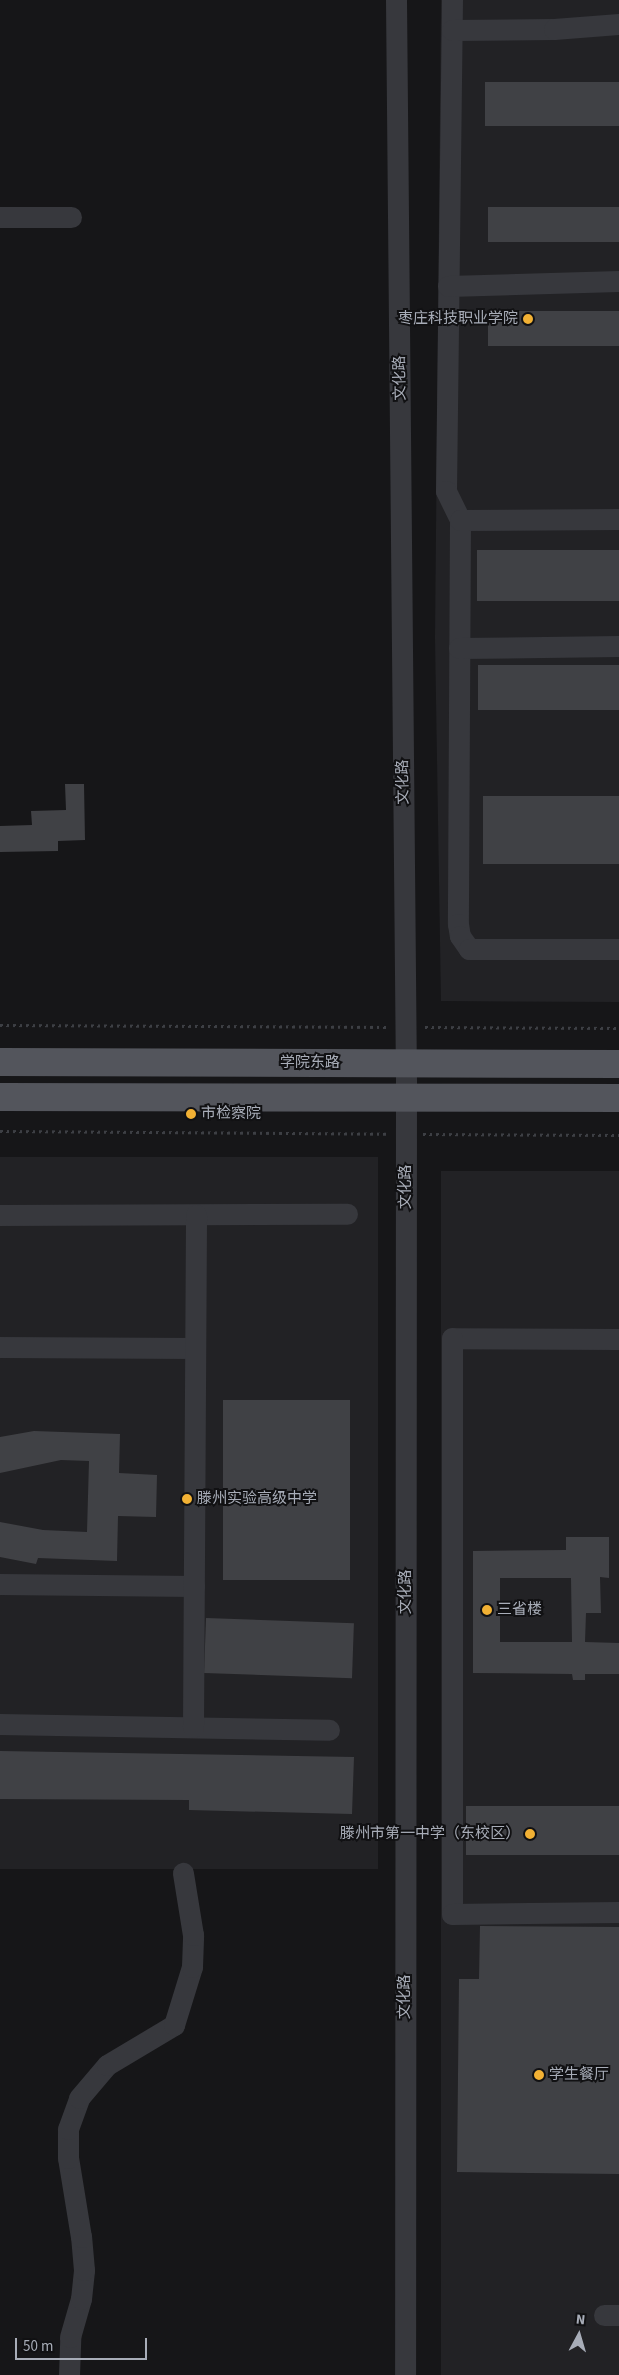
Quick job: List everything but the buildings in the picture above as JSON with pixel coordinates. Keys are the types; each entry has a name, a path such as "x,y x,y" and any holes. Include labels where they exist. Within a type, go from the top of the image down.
{"main road":[{"name":"学院东路","path":"0,1062 619,1064"},
{"path":"0,1097 619,1098"}],"street":[{"name":"文化路","path":"396,0 406,1027 405,2375"},
{"path":"452,0 446,491 460,520 458,924 460,936 470,949 619,949"},
{"path":"452,30 554,28 619,24"},
{"path":"0,217 71,217"},
{"path":"448,286 619,282"},
{"path":"460,520 619,519"},
{"path":"459,648 619,646"},
{"path":"0,1215 348,1214"},
{"path":"193,1727 196,1215"},
{"path":"619,1339 452,1338 452,1914 619,1912"},
{"path":"0,1347 195,1348"},
{"path":"0,1584 194,1586"},
{"path":"0,1724 329,1730"},
{"path":"69,2375 70,2337 81,2299 84,2270 81,2237 68,2158 68,2129 79,2098 107,2064 174,2025 192,1967 193,1934 183,1873"}],"path":[{"path":"0,1025 619,1028"},
{"path":"0,1132 619,1135"}],"shaded area":[{"name":"枣庄科技职业学院","path":"441,0 619,0 619,1002 441,1001 435,638"},
{"name":"滕州实验高级中学","path":"0,1157 378,1157 378,1869 0,1869"},
{"name":"滕州市第一中学（东校区）","path":"441,1171 619,1171 619,2375 441,2375"}],"place":[{"name":"枣庄科技职业学院","path":"528,319"},
{"name":"市检察院","path":"191,1114"},
{"name":"滕州实验高级中学","path":"187,1499"},
{"name":"三省楼","path":"487,1610"},
{"name":"滕州市第一中学（东校区）","path":"530,1834"},
{"name":"学生餐厅","path":"539,2075"}]}
